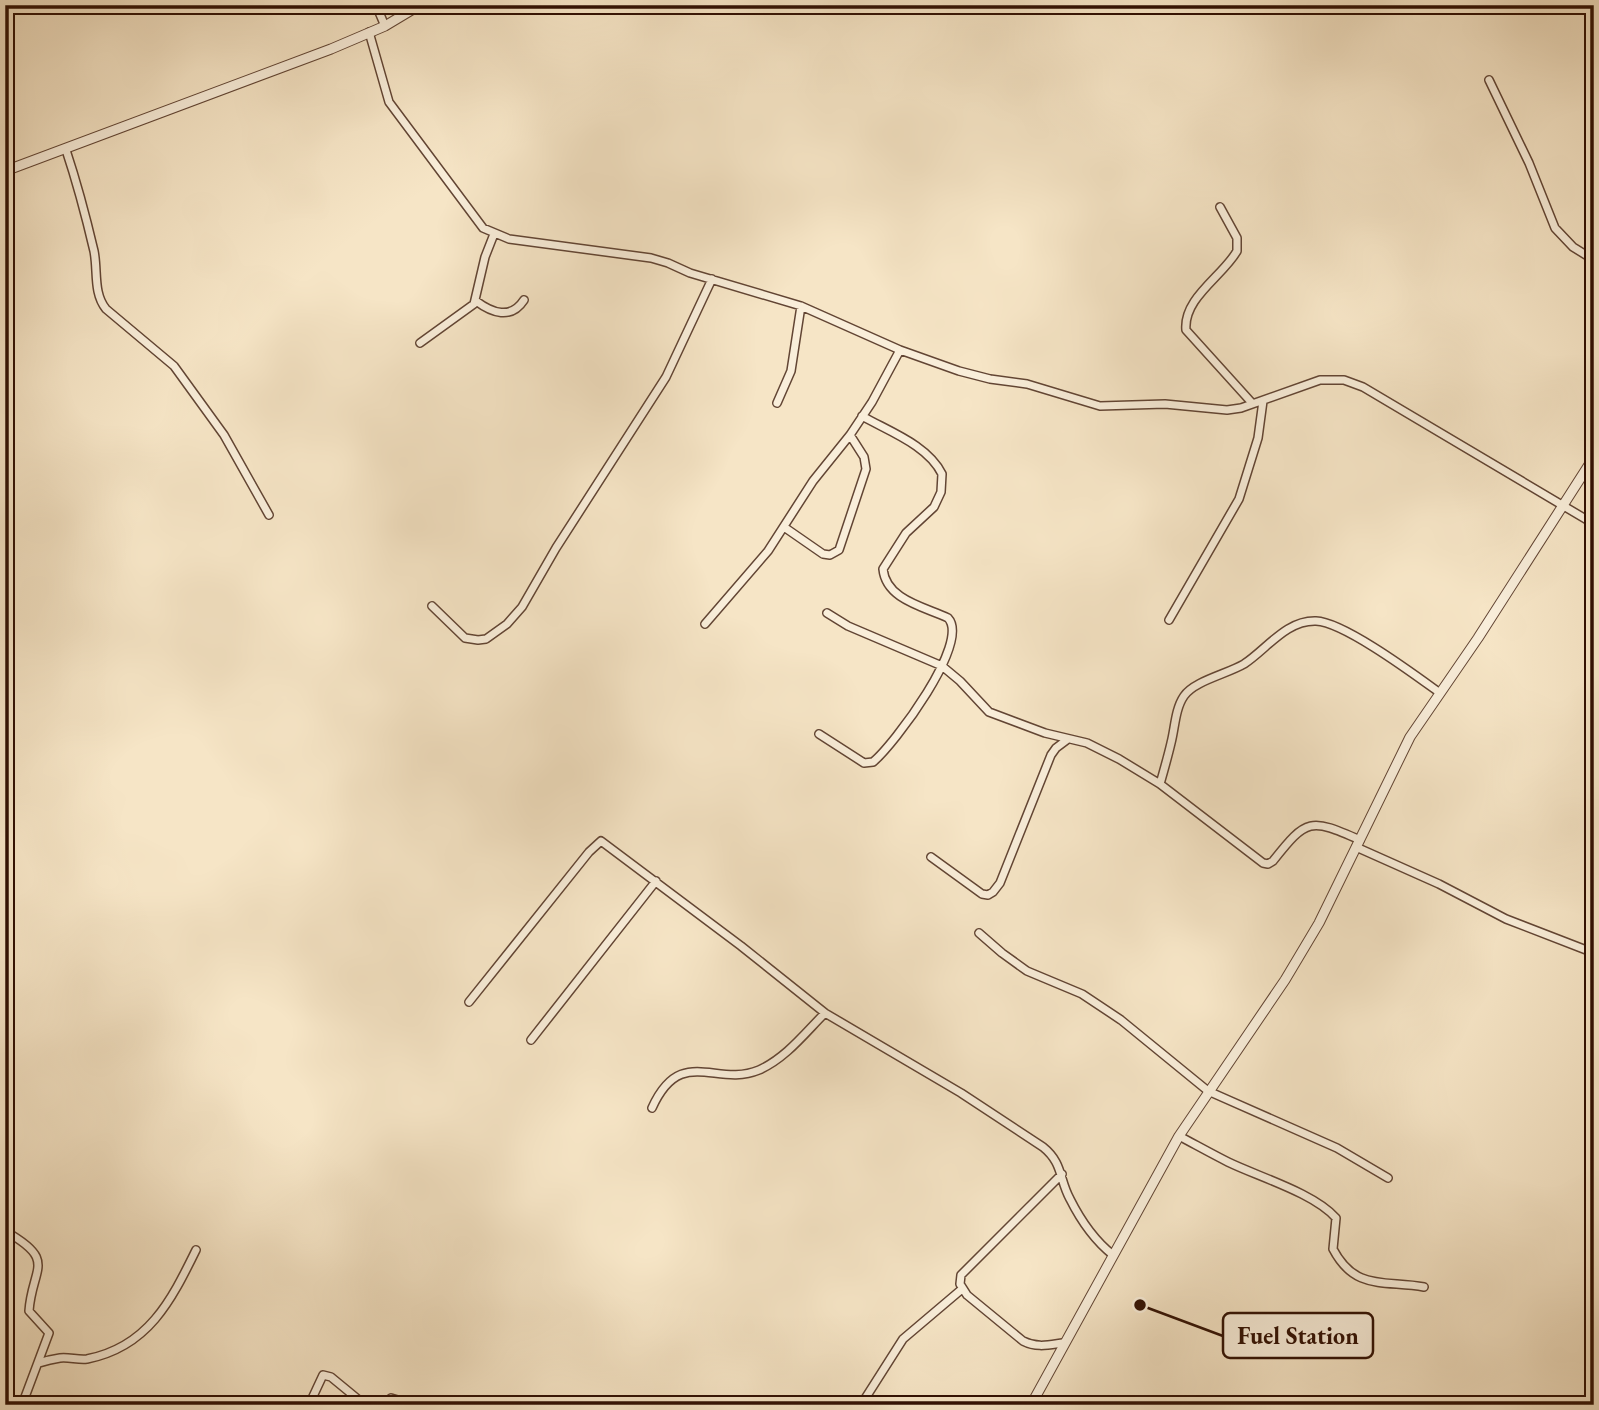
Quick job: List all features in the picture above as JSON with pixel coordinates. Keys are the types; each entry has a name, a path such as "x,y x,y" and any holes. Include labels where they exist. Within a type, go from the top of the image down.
{"street":[{"path":"376,5 385,26"},
{"path":"5,172 331,49 385,26 420,5"},
{"path":"369,33 389,102 483,228 494,234 509,239 651,258 801,306 900,350 976,376 1027,384 1100,406 1165,404 1227,410 1263,401 1306,383 1344,380 1363,387 1594,524"},
{"path":"1489,80 1529,163 1555,228 1573,247 1594,260"},
{"path":"66,150 93,249 99,300 106,309 174,366 224,435 269,515"},
{"path":"1220,207 1237,238 1237,251 1198,298 1189,313 1186,330 1252,403"},
{"path":"420,343 476,301 485,257 494,234"},
{"path":"432,606 465,638 478,640 486,639 507,624 522,607 556,548 666,377 712,279"},
{"path":"476,301 493,312 502,313 513,312 524,300"},
{"path":"777,404 791,371 801,306"},
{"path":"705,624 768,551 813,481 873,402 900,350"},
{"path":"1169,620 1240,499 1258,438 1263,401"},
{"path":"819,734 864,763 873,762 916,711 942,666 952,632 952,622 948,618 900,595 886,580 883,569 906,533 934,507 941,492 942,474 929,456 862,416"},
{"path":"785,527 823,554 830,555 839,550 866,469 864,457 850,435"},
{"path":"1031,1405 1179,1136 1285,980 1319,923 1410,737 1594,457"},
{"path":"827,613 848,626 942,666 989,712 1036,730 1101,749 1160,784 1263,863 1273,861 1299,830 1308,825 1325,826 1506,919 1594,953"},
{"path":"1160,784 1184,697 1197,685 1247,662 1273,640 1298,624 1317,621 1359,639 1440,693"},
{"path":"931,857 982,894 993,892 1000,883 1051,755 1069,739"},
{"path":"469,1002 596,843 601,841 825,1013 961,1093 1053,1155 1069,1198 1096,1241 1113,1255"},
{"path":"531,1040 656,881"},
{"path":"979,933 1027,971 1082,994 1121,1020 1208,1091 1336,1148 1388,1178"},
{"path":"652,1108 658,1095 687,1071 731,1074 758,1070 784,1054 825,1013"},
{"path":"1179,1136 1228,1162 1313,1200 1329,1211 1336,1218 1333,1249 1351,1274 1374,1281 1424,1287"},
{"path":"1062,1174 961,1275 962,1289 1031,1345 1063,1343"},
{"path":"5,1231 32,1251 38,1260 39,1270 29,1311 49,1333 26,1403"},
{"path":"38,1363 60,1358 84,1359 109,1353 135,1340 156,1318 196,1250"},
{"path":"861,1405 903,1339 962,1289"},
{"path":"309,1405 323,1375 331,1377 365,1405"},
{"path":"384,1405 391,1398 404,1405"}],"place":[{"name":"Fuel Station","path":"1140,1305"}]}
